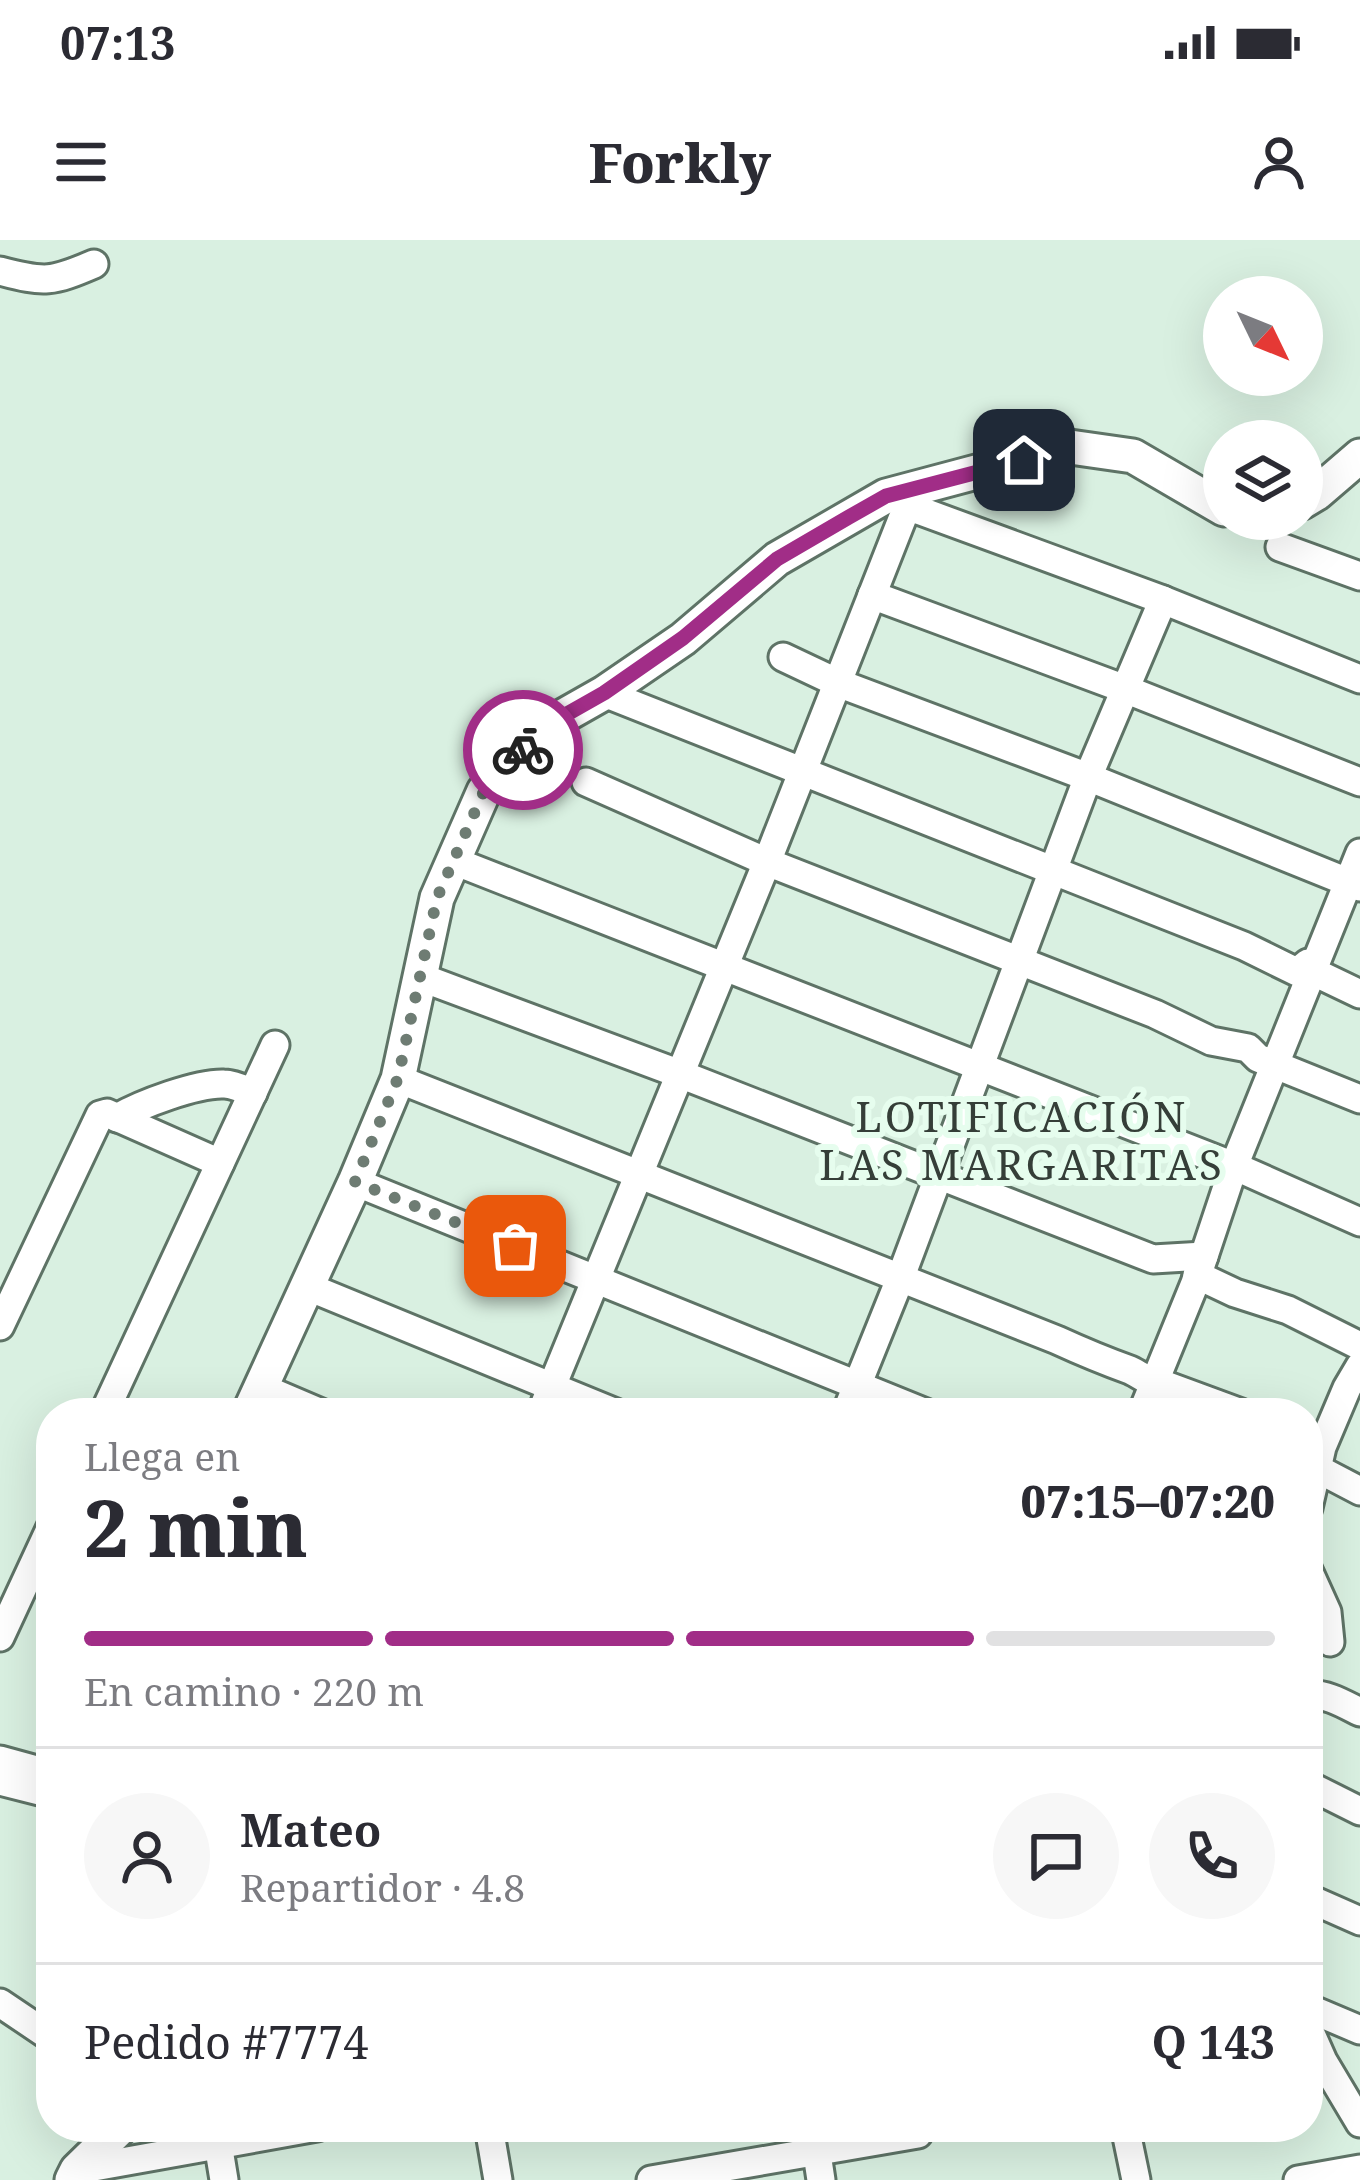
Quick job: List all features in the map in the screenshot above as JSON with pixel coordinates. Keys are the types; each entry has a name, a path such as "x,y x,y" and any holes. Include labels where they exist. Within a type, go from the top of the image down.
{"main road":[{"path":"256,1398 398,1078 437,898 484,791 544,727 604,693 683,638 777,559 886,496 1070,447 1133,456 1203,497"},
{"path":"1323,489 1360,456"},
{"path":"75,2175 107,2142"}],"street":[{"path":"0,271 56,280 94,264"},
{"path":"546,1398 766,862 902,513 910,507 1360,679"},
{"path":"1280,548 1360,576"},
{"path":"872,595 1360,782"},
{"path":"852,1398 1088,777 1163,600"},
{"path":"783,657 838,683 1088,777 1354,885"},
{"path":"604,693 1244,946 1297,972 1308,964 1360,994"},
{"path":"586,782 766,862 1155,1014 1211,1041 1248,1048 1258,1058 1360,1099"},
{"path":"1148,1398 1234,1166 1354,885 1360,853"},
{"path":"454,861 1234,1166 1360,1222"},
{"path":"420,977 1153,1259 1200,1266 1234,1293 1288,1310 1360,1346"},
{"path":"111,1398 275,1045"},
{"path":"398,1078 1058,1340 1153,1384 1200,1398"},
{"path":"117,1118 197,1087 227,1084 253,1093"},
{"path":"0,1326 100,1115 220,1163"},
{"path":"355,1182 888,1398"},
{"path":"306,1286 581,1398"},
{"path":"1323,1440 1356,1383"},
{"path":"1323,1458 1360,1491"},
{"path":"0,1637 36,1559"},
{"path":"1323,1697 1360,1712"},
{"path":"0,1760 36,1779"},
{"path":"0,1781 36,1782"},
{"path":"1323,1792 1360,1810"},
{"path":"1323,1905 1360,1921"},
{"path":"0,2003 36,2027"},
{"path":"1323,2014 1360,2030"},
{"path":"1323,2072 1360,2122"},
{"path":"75,2175 195,2142"},
{"path":"218,2142 224,2180"},
{"path":"492,2142 498,2180"},
{"path":"651,2180 798,2142"},
{"path":"815,2142 821,2180"},
{"path":"1128,2142 1136,2180"},
{"path":"1298,2180 1360,2168"}],"way so far":[{"path":"515,1246 355,1182 398,1078 437,898 484,791 523,750"}],"district":[{"name":"LOTIFICACIÓN LAS MARGARITAS","path":"1022,1139"}],"route":[{"path":"523,750 544,727 604,693 683,638 777,559 849,517 886,496 1024,460"}]}
